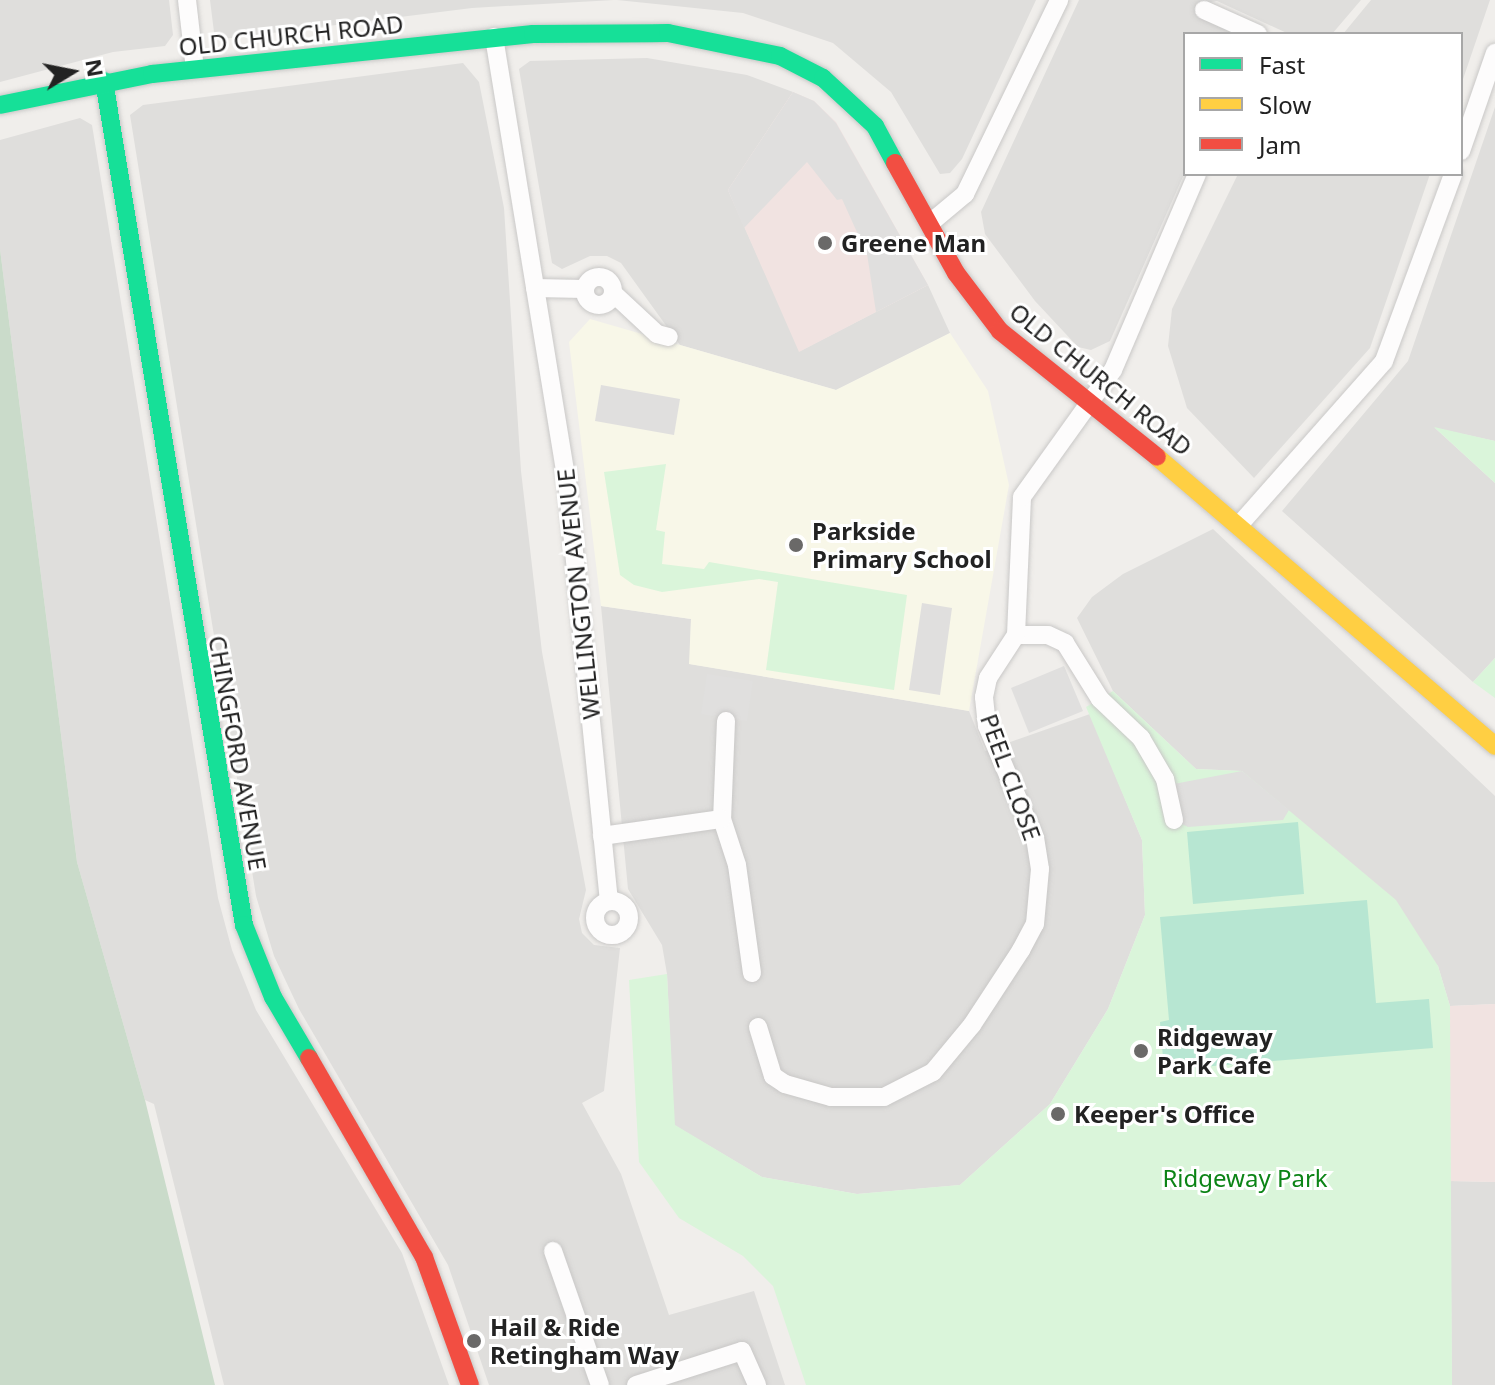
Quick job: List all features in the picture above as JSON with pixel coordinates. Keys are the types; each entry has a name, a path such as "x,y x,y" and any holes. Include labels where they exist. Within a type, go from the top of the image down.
{"main road":[{"name":"OLD CHURCH ROAD","path":"0,105 104,81 494,37 668,33 780,56 823,78 875,126 956,273 1000,331 1240,524 1495,746"},
{"name":"CHINGFORD AVENUE","path":"104,81 244,925 273,997 424,1257 470,1385"}],"street":[{"path":"187,0 195,69"},
{"path":"929,224 954,208 969,187 1059,0"},
{"path":"1204,10 1254,32"},
{"name":"WELLINGTON AVENUE","path":"494,37 567,481 609,901"},
{"path":"1463,145 1495,53"},
{"path":"1174,820 1165,779 1141,738 1100,699 1065,643 1048,635 1016,635 1022,497 1113,370 1196,176"},
{"path":"1240,524 1384,361 1452,176"},
{"path":"535,288 584,289 595,305 609,302 613,293 657,334 669,337"},
{"name":"PEEL CLOSE","path":"758,1027 773,1076 806,1092 857,1100 910,1087 933,1072 972,1025 1021,950 1040,901 1035,839 985,713 988,678 1016,635"},
{"path":"726,721 722,819 737,865 752,973"},
{"path":"602,836 722,819"},
{"path":"553,1251 600,1385"},
{"path":"636,1385 742,1351 757,1385"}],"shaded area":[{"path":"0,0 169,0 173,35 165,46 113,52 0,82"},
{"path":"210,0 614,0 472,8 215,40"},
{"path":"617,0 1036,0 962,159 950,173 940,174 891,92 833,43 743,13"},
{"path":"1079,0 1361,0 1334,32 1285,32 1217,1 1205,3 1234,32 1183,32 1183,176 1110,341 1091,350 1078,347 1035,301 985,234 981,212"},
{"path":"1371,0 1490,0 1463,79 1463,32 1345,32"},
{"path":"647,58 747,75 793,92 728,190 800,351 928,285 950,333 836,390 680,345 621,263 607,256 590,256 562,269 552,263 519,69 530,61"},
{"path":"463,63 479,82 504,208 521,471 542,652 586,890 579,919 582,933 594,945 620,948 604,1091 582,1103 621,1174 669,1315 754,1291 785,1385 489,1385 448,1265 299,1009 274,956 256,896 130,115 143,105"},
{"path":"793,92 814,101 836,122 928,285 799,352 728,190"},
{"path":"793,92 814,101 836,123 928,285 876,312 867,254 842,199 837,200 807,162 744,228 728,190"},
{"path":"1495,107 1495,441 1435,428 1495,483 1495,658 1473,682 1282,511 1408,361"},
{"path":"80,118 92,125 218,898 232,950 256,1010 402,1253 449,1385 224,1385 154,1104 145,1100 77,862 0,249 0,140"},
{"path":"1237,176 1429,176 1370,348 1254,478 1187,408 1168,346 1172,309"},
{"name":"Parkside Primary School","path":"590,319 836,390 950,333 988,391 1009,485 969,711 689,664 691,619 601,606 569,342"},
{"path":"601,385 680,399 674,435 595,421"},
{"path":"1213,529 1495,796 1495,1004 1450,1006 1438,966 1242,771 1196,769 1113,691 1077,618 1092,597 1123,574"},
{"path":"922,603 952,608 940,695 909,690"},
{"path":"601,606 691,619 690,664 969,711 985,751 1090,714 1142,840 1145,915 1108,1009 1050,1104 960,1185 857,1194 762,1177 674,1125 667,974 662,945 628,889"},
{"path":"1064,666 1083,711 1029,733 1011,688"},
{"path":"707,674 753,681 747,721 701,714"},
{"path":"1242,771 1289,810 1283,820 1188,827 1174,820 1158,787"},
{"path":"1495,1004 1495,1182 1450,1181 1450,1006"},
{"path":"1450,1181 1495,1182 1495,1385 1452,1385"}],"green space":[{"path":"0,249 77,862 145,1100 215,1385 0,1385"},
{"path":"1434,427 1495,441 1495,483"},
{"path":"666,464 656,530 665,532 662,564 704,569 709,562 907,595 894,690 766,670 778,582 759,579 662,592 634,585 620,575 604,472"},
{"path":"1495,658 1495,698 1473,682"},
{"name":"Ridgeway Park","path":"1113,691 1196,769 1242,771 1396,900 1438,966 1450,1006 1452,1385 806,1385 773,1286 743,1256 679,1218 639,1162 629,980 667,974 675,1125 762,1177 857,1194 960,1185 1050,1104 1108,1009 1145,915 1142,840 1086,707"},
{"path":"1298,822 1304,894 1193,904 1187,832"},
{"path":"1367,900 1376,1003 1429,999 1433,1048 1164,1070 1160,1022 1169,1020 1160,917"}],"traffic: fast":[{"path":"0,105 152,74 533,34 668,33 780,56 823,78 875,126 895,163"},
{"path":"104,81 244,925 273,997 309,1058"}],"traffic: slow":[{"path":"1157,457 1495,746"}],"traffic: jam":[{"path":"895,163 956,273 1000,331 1157,457"},
{"path":"309,1058 424,1257 470,1385"}],"place":[{"name":"Greene Man","path":"825,243"},
{"name":"Parkside Primary School","path":"796,545"},
{"name":"Ridgeway Park Cafe","path":"1141,1051"},
{"name":"Keeper's Office","path":"1058,1114"},
{"name":"Hail & Ride Retingham Way","path":"474,1341"}]}
